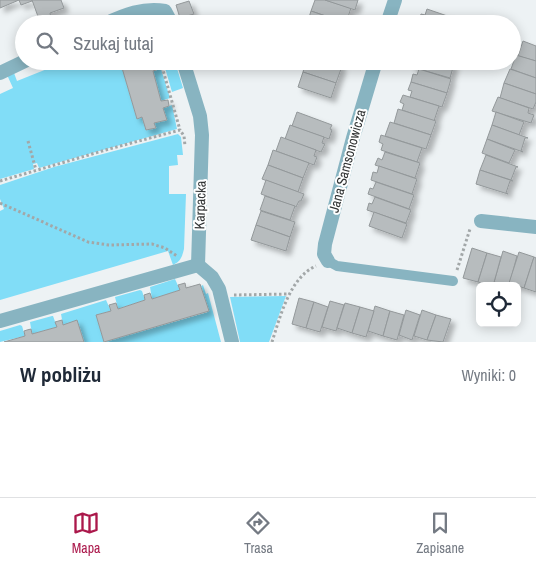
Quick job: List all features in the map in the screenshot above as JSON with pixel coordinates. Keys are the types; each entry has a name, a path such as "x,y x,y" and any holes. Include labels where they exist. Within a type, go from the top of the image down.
{"street":[{"path":"391,15 395,0"},
{"path":"129,15 140,11 156,10 165,12 167,15"},
{"path":"0,73 15,66"},
{"name":"Karpacka","path":"187,70 200,116 202,135 198,265"},
{"name":"Jana Samsonowicza","path":"328,261 324,254 325,244 373,70"},
{"path":"482,221 536,227"},
{"path":"0,321 198,265 212,277 219,289 232,342"}],"lane":[{"path":"328,261 337,266 453,281"}],"path":[{"path":"163,70 180,130 184,136 186,152"},
{"path":"0,181 180,130"},
{"path":"28,141 36,170"},
{"path":"0,203 88,242 109,245 152,244 165,248 180,259"},
{"path":"453,281 472,223 482,221"},
{"path":"272,342 289,294 308,269 328,261"},
{"path":"229,295 289,294"}],"shaded area":[{"path":"44,70 123,70 137,119 142,117 146,130 155,128 154,123 167,120 163,108 172,105 177,129 39,168 37,163 33,164 34,169 0,179 0,94 13,88 8,75 14,73 17,81"},
{"path":"161,70 170,98 161,101 153,71"},
{"path":"166,70 178,70 183,88 172,92"},
{"path":"178,134 181,137 183,155 177,155 178,165 169,166 169,194 186,194 184,249 182,257 178,262 173,265 168,251 0,300 0,211 4,209 0,199 0,185 54,167"},
{"path":"175,279 180,290 152,299 150,287"},
{"path":"203,285 206,294 208,293 221,342 104,342 208,312 201,286"},
{"path":"140,290 145,300 118,309 115,297"},
{"path":"286,296 269,342 240,342 230,297"},
{"path":"106,300 111,311 96,315 104,342 84,342 77,321 63,325 61,314"},
{"path":"53,316 57,327 32,334 30,322"},
{"path":"20,325 25,336 0,342 0,331"}],"building":[{"path":"0,0 19,0 0,8"},
{"path":"19,0 32,0 32,1 21,5"},
{"path":"32,0 61,0 64,8 50,13 50,15 37,15"},
{"path":"315,0 325,0 351,8 349,15 323,15 311,11"},
{"path":"325,0 358,0 355,10"},
{"path":"189,1 194,14 179,15 176,5"},
{"path":"427,9 444,15 425,15"},
{"path":"311,11 323,15 310,15"},
{"path":"523,41 536,46 536,61 521,57"},
{"path":"521,56 536,61 536,78 514,70 521,70"},
{"path":"123,70 156,70 153,71 161,101 168,100 169,106 163,108 167,120 154,123 156,128 146,130 142,117 137,119"},
{"path":"304,70 341,70 336,83 303,72"},
{"path":"419,70 422,70 451,79 447,93 411,82 413,74 417,75"},
{"path":"422,70 452,70 450,78"},
{"path":"510,70 513,70 536,78 536,94 504,83"},
{"path":"303,72 336,83 331,98 298,87"},
{"path":"411,82 447,93 442,107 410,97 412,91 408,90"},
{"path":"504,83 536,94 536,102 533,109 500,98"},
{"path":"403,95 439,106 434,121 402,110 404,104 400,102"},
{"path":"498,97 529,108 528,113 534,115 531,123 492,111"},
{"path":"398,109 436,121 431,135 394,123"},
{"path":"297,112 332,125 329,139 292,126"},
{"path":"496,112 524,122 519,135 492,125"},
{"path":"390,122 431,135 426,149 385,136"},
{"path":"290,125 324,137 322,143 325,144 321,152 285,139"},
{"path":"492,125 528,138 525,138 521,151 523,152 487,139"},
{"path":"381,135 422,148 417,162 381,150 383,144 379,142"},
{"path":"281,137 316,150 314,156 317,157 314,165 276,151"},
{"path":"487,139 515,150 509,163 482,153"},
{"path":"273,150 309,163 303,178 268,165"},
{"path":"385,152 420,163 415,178 375,165 378,158 382,160"},
{"path":"486,155 518,167 516,167 511,180 480,170"},
{"path":"268,165 303,178 298,192 262,179"},
{"path":"379,166 417,179 412,194 371,180 373,172 377,173"},
{"path":"480,170 513,181 510,181 506,193 508,194 476,184"},
{"path":"266,180 304,194 301,201 299,201 296,207 261,194"},
{"path":"376,182 414,195 409,209 368,194 370,188 373,189"},
{"path":"265,196 295,206 290,220 260,210"},
{"path":"375,197 411,210 406,223 367,210 369,203 372,204"},
{"path":"261,211 295,222 290,237 256,225"},
{"path":"374,212 407,224 402,238 369,226"},
{"path":"256,225 290,237 286,251 251,240"},
{"path":"472,248 487,253 478,282 463,278"},
{"path":"503,251 517,256 510,282 494,282"},
{"path":"519,252 534,257 524,288 521,287 521,282 509,282"},
{"path":"487,253 501,257 494,282 478,282"},
{"path":"534,257 536,258 536,292 524,288"},
{"path":"185,283 186,288 200,284 209,311 104,342 96,315 111,311 109,305 116,303 118,309 145,300 144,295 150,293 152,299 180,290 178,285"},
{"path":"299,298 314,302 306,328 292,324"},
{"path":"330,301 344,305 336,331 322,327"},
{"path":"314,302 328,307 320,332 306,328"},
{"path":"345,303 360,307 352,333 337,328"},
{"path":"375,306 390,311 383,336 368,331"},
{"path":"360,307 374,311 366,337 352,333"},
{"path":"406,310 420,315 412,340 399,335"},
{"path":"422,310 436,315 427,340 414,336"},
{"path":"390,311 404,315 397,340 383,336"},
{"path":"436,315 451,319 443,342 427,340"},
{"path":"62,320 63,325 77,320 84,342 4,342 25,336 24,331 27,330 31,329 32,334 57,327 55,322"}]}
